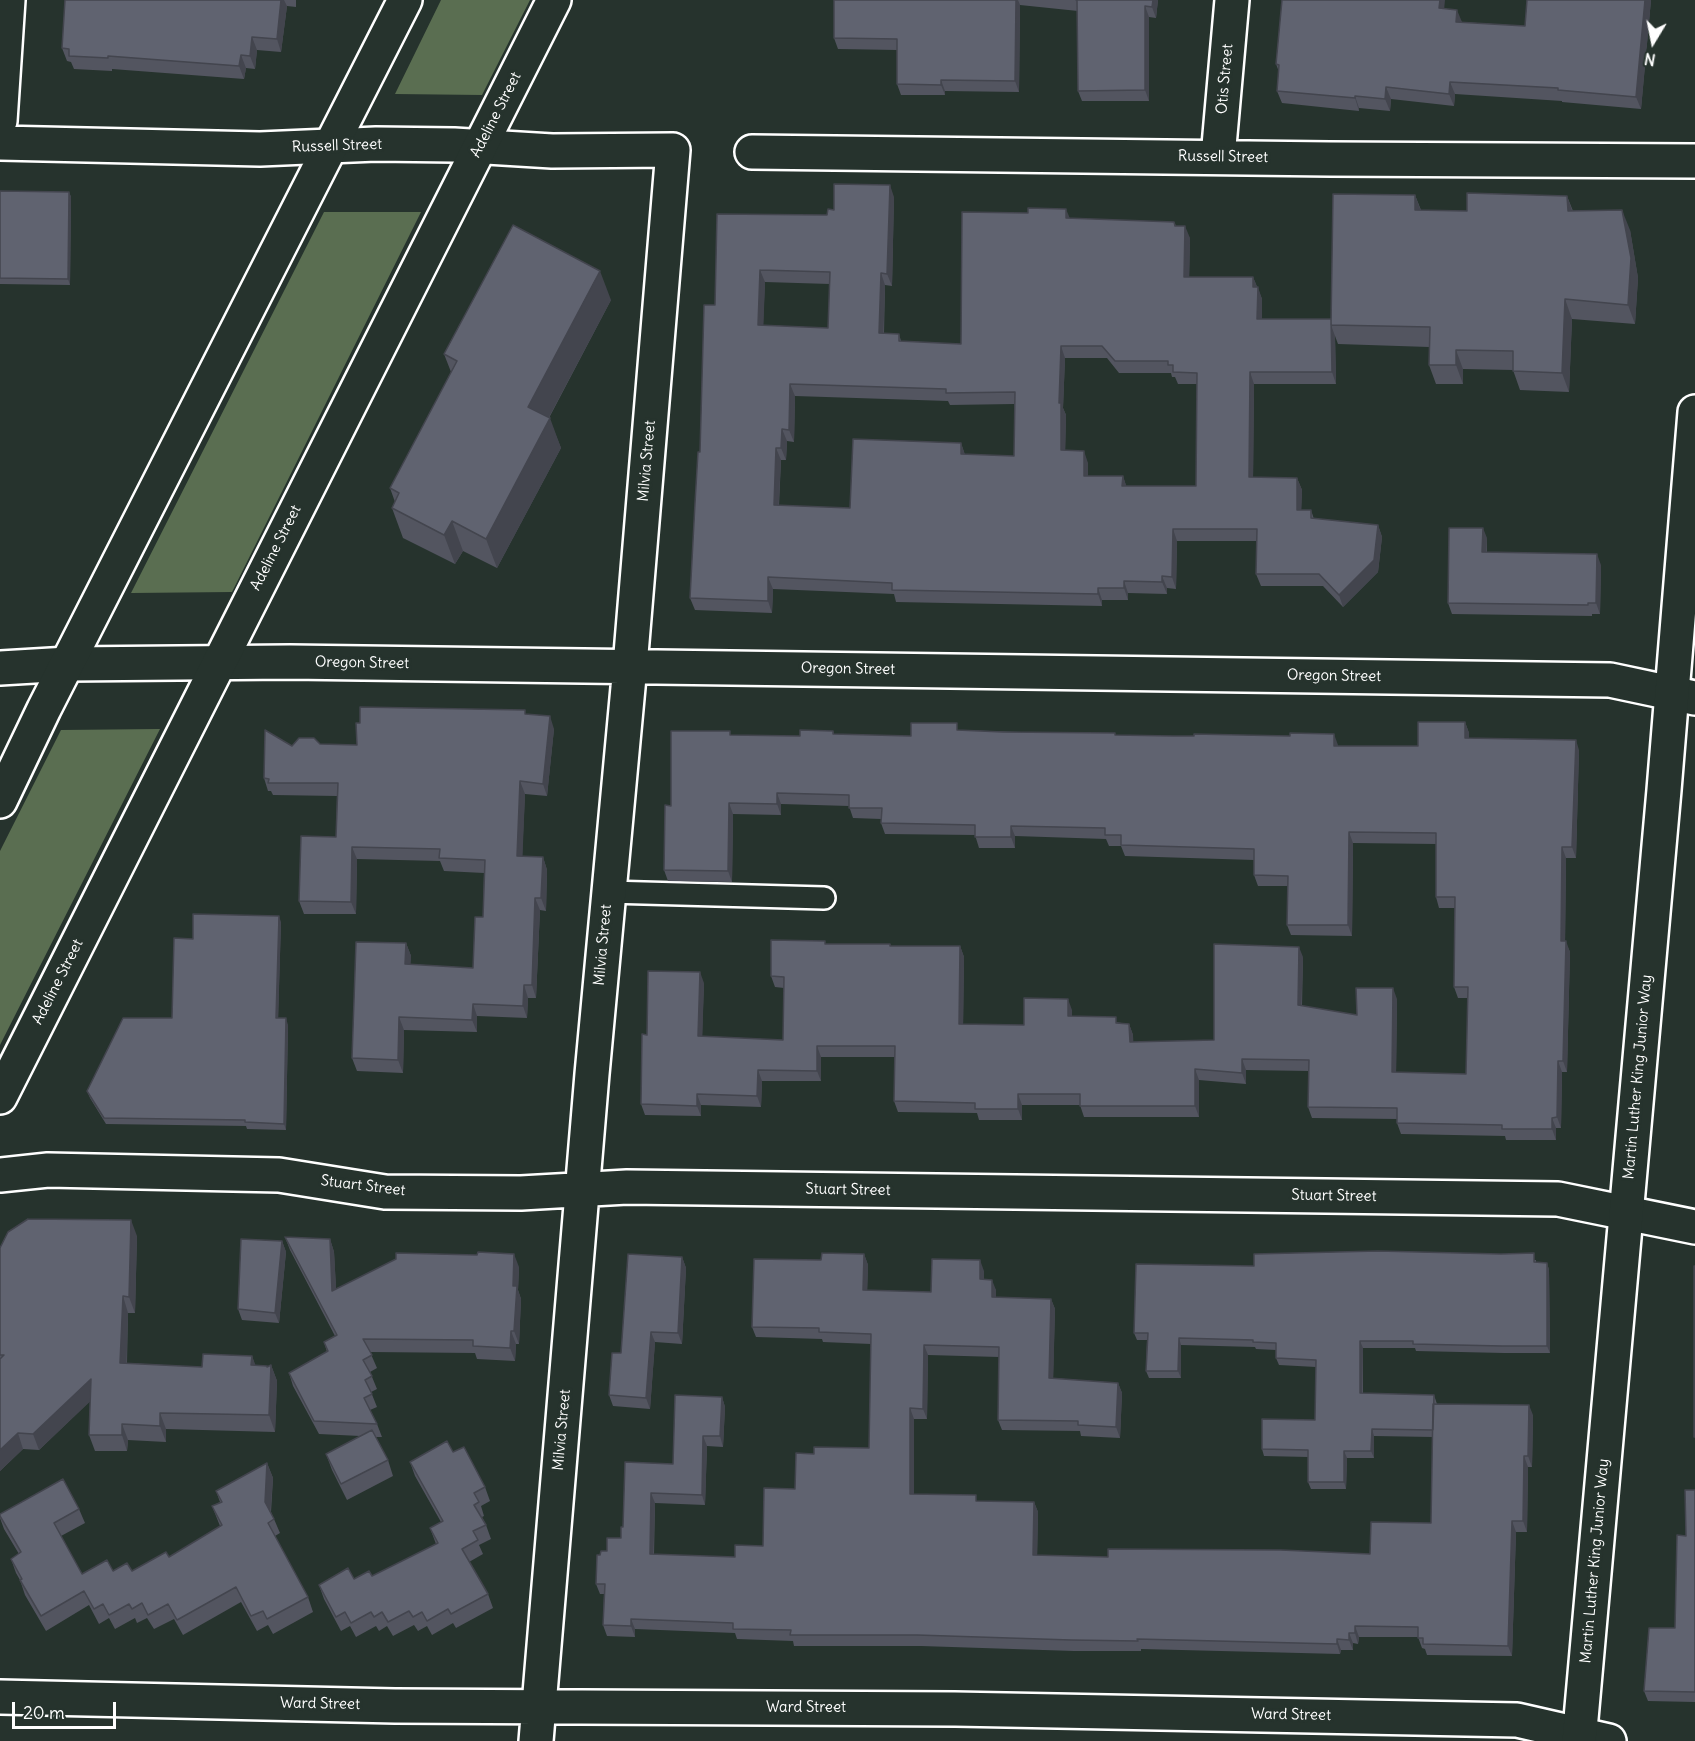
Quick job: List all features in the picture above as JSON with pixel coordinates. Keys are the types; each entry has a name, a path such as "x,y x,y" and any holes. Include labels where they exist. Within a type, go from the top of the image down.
{"street":[{"path":"0,121 8,0"},
{"path":"0,801 405,0"},
{"name":"Adeline Street","path":"0,1097 554,0"},
{"name":"Otis Street","path":"1218,157 1232,0"},
{"name":"Russell Street","path":"0,143 260,148 387,144 480,146 552,151 673,150"},
{"name":"Milvia Street","path":"536,1741 673,150"},
{"name":"Russell Street","path":"752,152 1695,161"},
{"name":"Martin Luther King Junior Way","path":"1589,1739 1626,1213 1684,695 1695,412"},
{"name":"Oregon Street","path":"0,668 68,664 290,662 1610,680 1684,695"},
{"name":"Stuart Street","path":"0,1175 34,1170 279,1175 385,1192 521,1194 627,1186 1558,1199 1695,1227"},
{"name":"Ward Street","path":"0,1697 395,1706 955,1709 1517,1720 1589,1739"}],"lane":[{"path":"608,892 824,898"}],"green space":[{"path":"441,0 530,0 482,95 395,94"},
{"path":"324,212 421,212 232,592 131,593"},
{"path":"160,729 0,1045 0,851 61,730"}],"building":[{"path":"65,0 281,0 277,39 252,37 250,56 241,55 239,66 108,56 108,58 69,56 69,49 62,48"},
{"path":"834,0 1016,0 1015,81 941,80 941,85 897,84 897,39 834,38"},
{"path":"1077,0 1153,0 1152,7 1145,6 1145,90 1078,91"},
{"path":"1282,0 1440,0 1439,8 1457,10 1456,22 1525,26 1527,0 1645,0 1636,97 1558,90 1558,88 1450,82 1449,94 1386,87 1385,99 1277,91 1279,65 1276,64"},
{"path":"834,184 890,185 887,274 881,273 879,333 899,334 899,341 961,344 962,212 1028,213 1028,208 1066,209 1066,218 1174,222 1175,226 1185,226 1184,277 1253,277 1253,287 1258,287 1257,319 1331,319 1332,372 1250,372 1249,477 1297,478 1297,510 1311,510 1311,518 1378,525 1374,560 1339,595 1319,574 1256,574 1257,529 1173,529 1172,577 1162,576 1162,582 1124,581 1124,588 1098,588 1098,594 892,590 892,583 768,577 768,601 690,598 698,452 700,452 704,305 715,305 717,214 827,215 828,209 834,210","holes":["760,270 830,272 828,328 758,325","1061,346 1102,346 1115,361 1168,361 1168,365 1173,365 1173,372 1197,373 1196,486 1122,486 1123,476 1084,476 1084,451 1061,450 1061,403 1059,403","790,384 946,389 946,393 1015,392 1014,456 961,454 961,443 853,439 850,508 774,505 776,448 781,448 782,429 789,430"]},
{"path":"0,191 69,192 68,279 0,278"},
{"path":"1467,193 1567,196 1568,211 1622,210 1631,258 1628,305 1565,299 1562,373 1513,371 1513,351 1456,350 1456,365 1429,365 1430,327 1331,325 1333,194 1415,195 1415,210 1467,211"},
{"path":"513,225 600,271 528,407 550,418 486,539 452,521 444,535 392,508 399,493 390,488 457,361 444,354"},
{"path":"1449,528 1483,528 1482,552 1597,554 1596,603 1588,603 1588,605 1448,603"},
{"path":"360,707 525,710 525,714 550,716 543,784 520,781 517,856 543,857 541,898 535,898 532,985 524,985 523,1006 473,1004 472,1020 399,1017 398,1060 352,1058 356,942 406,943 405,964 473,968 475,917 483,917 485,860 439,858 440,849 352,847 351,902 299,901 301,836 336,837 338,783 268,783 269,779 264,778 265,730 292,746 299,738 314,738 320,744 357,745 356,723 360,723"},
{"path":"1418,722 1465,722 1465,738 1576,740 1572,847 1562,847 1561,941 1566,941 1563,1061 1558,1061 1557,1117 1552,1118 1552,1129 1502,1129 1502,1125 1397,1123 1397,1108 1308,1107 1309,1060 1242,1059 1242,1073 1195,1069 1195,1106 1080,1106 1080,1094 1018,1094 1018,1109 975,1109 975,1103 894,1101 895,1046 817,1046 817,1071 758,1070 757,1096 697,1094 697,1106 641,1104 642,1034 647,1035 648,971 700,972 698,1036 783,1040 784,977 771,976 771,940 825,941 825,944 960,946 959,1024 1024,1025 1024,998 1068,999 1068,1016 1116,1017 1116,1023 1129,1024 1130,1042 1214,1040 1214,944 1299,947 1298,1005 1357,1015 1356,988 1393,988 1392,1072 1466,1074 1468,987 1454,987 1455,897 1436,897 1436,833 1349,832 1348,925 1287,925 1288,876 1254,875 1254,849 1121,845 1121,835 1105,835 1105,828 1011,826 1011,837 975,837 975,825 881,823 882,808 849,808 849,795 777,793 777,804 729,803 728,871 664,870 665,805 671,806 671,731 730,731 730,735 800,736 800,730 833,731 833,734 911,736 911,723 957,723 957,730 1003,732 1174,736 1334,734 1334,746 1418,746"},
{"path":"193,914 279,916 276,1018 286,1018 284,1124 245,1122 245,1120 104,1118 87,1091 123,1018 172,1018 174,938 193,939"},
{"path":"28,1219 131,1220 129,1297 123,1296 120,1363 202,1367 203,1354 252,1356 251,1365 267,1367 271,1365 269,1415 160,1413 160,1426 122,1424 122,1435 89,1435 91,1379 33,1434 18,1433 0,1450 0,1359 4,1355 0,1355 0,1248 8,1232"},
{"path":"285,1237 330,1239 332,1291 396,1259 396,1253 514,1254 513,1286 517,1286 514,1331 511,1331 510,1348 473,1346 473,1340 363,1339 372,1355 363,1360 372,1376 365,1380 372,1394 364,1398 377,1424 314,1421 289,1373 328,1351 324,1342 337,1335"},
{"path":"241,1239 282,1241 275,1313 238,1309"},
{"path":"1378,1251 1534,1253 1534,1262 1547,1263 1547,1346 1360,1341 1360,1393 1434,1395 1433,1430 1372,1429 1371,1451 1344,1451 1344,1482 1308,1482 1308,1450 1262,1449 1262,1419 1315,1420 1316,1360 1276,1358 1276,1343 1253,1342 1253,1340 1179,1338 1178,1371 1146,1371 1148,1333 1134,1333 1136,1264 1254,1266 1254,1254"},
{"path":"822,1253 864,1254 863,1290 931,1292 932,1259 980,1260 980,1279 992,1280 992,1297 1051,1299 1049,1378 1118,1383 1116,1427 1078,1425 1078,1421 998,1420 999,1347 924,1345 923,1409 910,1408 910,1494 976,1495 976,1501 1034,1502 1033,1555 1108,1557 1108,1549 1281,1550 1370,1554 1371,1522 1431,1523 1433,1404 1529,1405 1528,1456 1524,1456 1523,1521 1512,1521 1508,1646 1423,1644 1423,1638 1418,1638 1418,1627 1355,1626 1355,1633 1349,1633 1349,1640 1337,1639 1337,1644 917,1635 790,1635 791,1630 733,1629 733,1623 631,1619 631,1626 603,1625 605,1584 596,1584 597,1555 600,1555 601,1551 607,1551 607,1538 621,1538 625,1462 673,1464 675,1395 722,1397 720,1436 703,1436 702,1495 651,1493 650,1554 735,1557 735,1545 763,1546 764,1488 795,1489 796,1453 814,1454 814,1447 869,1448 871,1334 819,1332 819,1328 752,1327 754,1259 821,1260"},
{"path":"628,1254 682,1257 678,1333 651,1332 646,1398 609,1395 612,1353 621,1353"},
{"path":"1695,1266 1695,1437 1694,1437"},
{"path":"372,1430 388,1460 341,1484 326,1454"},
{"path":"447,1441 453,1452 464,1447 485,1487 474,1493 479,1502 474,1505 486,1525 473,1531 478,1540 462,1549 488,1594 451,1614 448,1609 427,1621 422,1612 413,1617 409,1611 388,1622 382,1612 374,1617 371,1612 351,1623 345,1612 336,1617 319,1585 348,1568 354,1579 369,1571 372,1576 438,1543 430,1528 443,1521 410,1462"},
{"path":"267,1463 265,1502 274,1519 268,1523 308,1597 267,1619 263,1611 251,1616 236,1587 177,1620 168,1604 148,1615 142,1603 132,1609 129,1604 109,1615 103,1604 94,1609 84,1591 41,1616 20,1580 22,1579 11,1559 21,1552 0,1514 63,1479 79,1509 54,1523 82,1574 107,1560 113,1571 127,1563 132,1571 166,1552 169,1557 222,1525 212,1506 222,1502 216,1491"},
{"path":"1685,1490 1695,1490 1695,1692 1644,1691 1649,1628 1675,1628 1677,1535 1686,1536"}]}
